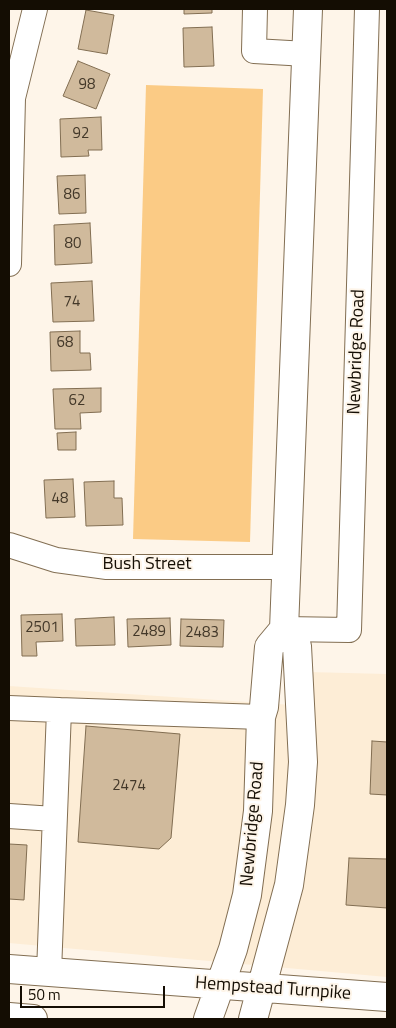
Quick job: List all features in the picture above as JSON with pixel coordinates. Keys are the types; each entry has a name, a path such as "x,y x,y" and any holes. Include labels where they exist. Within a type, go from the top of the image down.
{"main road":[{"path":"253,1019 289,885 300,805 303,762 297,646 284,630 288,567 308,9"},
{"name":"Newbridge Road","path":"208,1019 233,949 246,896 258,811 261,717 264,706 269,647 284,630"},
{"name":"Hempstead Turnpike","path":"9,969 387,997"},
{"path":"9,1017 33,1019"}],"street":[{"path":"9,264 13,98 35,9"},
{"path":"255,9 254,51 306,54"},
{"name":"Newbridge Road","path":"284,630 349,630 367,9"},
{"name":"Bush Street","path":"9,545 56,560 106,567 288,567"},
{"path":"9,708 261,717"},
{"path":"49,972 59,710"},
{"path":"9,816 54,819"}],"shaded area":[{"path":"146,85 263,89 250,542 133,539"},
{"path":"308,672 387,674 387,977 9,943 9,686 307,706"}],"building":[{"path":"184,9 212,9 212,13 184,14"},
{"path":"86,10 114,15 107,54 78,49"},
{"path":"212,27 214,66 184,67 183,28"},
{"path":"78,61 110,74 96,109 63,96"},
{"path":"101,117 102,150 88,150 89,156 61,157 60,119"},
{"path":"85,175 86,213 59,214 57,176"},
{"path":"90,223 92,263 55,265 54,225"},
{"path":"92,281 94,321 53,322 51,283"},
{"path":"80,331 80,353 90,353 91,370 51,371 50,332"},
{"path":"101,388 101,412 80,413 81,429 55,429 53,389"},
{"path":"76,432 76,450 58,450 57,433"},
{"path":"73,479 75,517 46,518 44,480"},
{"path":"114,481 114,498 122,498 123,525 86,526 84,482"},
{"path":"62,614 63,641 36,642 37,656 22,656 21,615"},
{"path":"114,617 115,645 76,646 75,619"},
{"path":"170,618 171,645 128,647 127,619"},
{"path":"181,619 224,620 223,647 180,646"},
{"path":"86,726 180,734 171,838 159,849 78,842"},
{"path":"372,741 387,742 387,795 370,794"},
{"path":"9,844 27,845 24,900 9,899"},
{"path":"349,858 387,859 387,908 346,905"}]}
